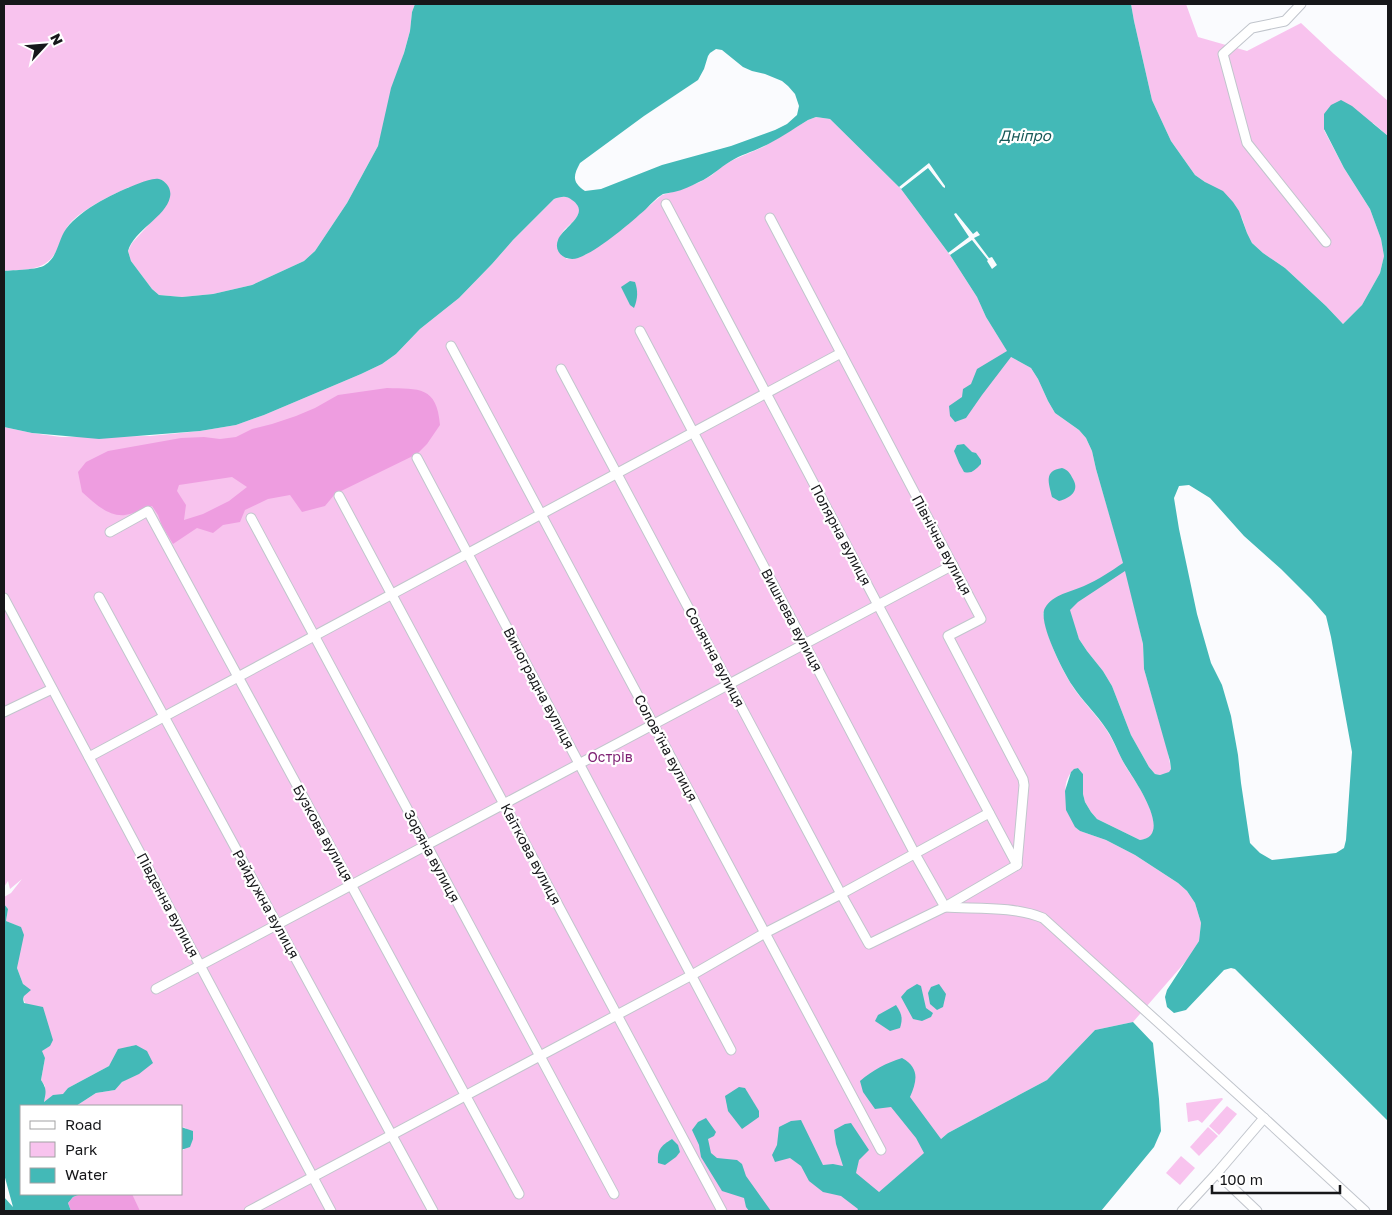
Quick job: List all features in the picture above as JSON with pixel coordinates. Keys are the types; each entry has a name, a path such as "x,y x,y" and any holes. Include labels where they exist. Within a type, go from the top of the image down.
{"street":[{"path":"1301,4 1285,21 1252,28 1223,54 1247,143 1326,242"},
{"name":"Полярна вулиця","path":"666,204 1017,865"},
{"name":"Північна вулиця","path":"770,218 981,619 948,636 1023,779 1017,865"},
{"name":"Вишнева вулиця","path":"640,332 915,854 945,907"},
{"name":"Соловʼїна вулиця","path":"451,346 881,1150"},
{"path":"89,757 841,353"},
{"name":"Сонячна вулиця","path":"562,369 840,894 869,944 945,907"},
{"name":"Виноградна вулиця","path":"417,458 731,1050"},
{"name":"Квіткова вулиця","path":"339,496 722,1211"},
{"name":"Бузкова вулиця","path":"110,532 148,511 519,1194"},
{"name":"Зоряна вулиця","path":"251,518 614,1194"},
{"path":"156,989 952,565"},
{"name":"Райдужна вулиця","path":"99,597 433,1211"},
{"name":"Південна вулиця","path":"4,598 331,1211"},
{"path":"4,712 52,689"},
{"path":"249,1211 989,814"},
{"path":"945,907 1017,865"},
{"path":"945,907 1009,910 1033,914 1043,918 1365,1211"},
{"path":"1182,1211 1264,1118"},
{"path":"1217,1173 1257,1211"}],"green space":[{"path":"4,4 415,4 410,31 378,146 347,203 315,251 304,261 252,285 213,294 182,297 159,295 152,289 131,261 128,251 132,243 163,209 129,187 92,206 72,221 66,229 55,254 44,265 29,269 4,271"},
{"path":"1131,4 1186,4 1198,37 1247,51 1301,23 1388,101 1388,136 1373,123 1324,130 1344,168 1370,209 1381,239 1384,256 1380,273 1362,305 1343,324 1285,268 1252,243 1242,218 1205,182 1195,175 1171,141 1152,100"},
{"name":"Острів","path":"816,117 830,119 901,189 950,255 977,297 986,317 1011,357 1031,368 1055,413 1079,430 1086,438 1092,451 1126,571 1143,644 1144,669 1167,748 1171,769 1169,773 1160,775 1155,774 1149,767 1131,735 1112,686 1079,639 1067,602 1043,613 1050,641 1071,684 1112,738 1126,767 1144,795 1150,807 1154,829 1150,836 1140,840 1097,819 1085,802 1083,774 1078,768 1072,771 1068,778 1066,785 1067,796 1080,831 1106,840 1135,855 1187,891 1195,903 1201,923 1199,941 1187,960 1133,1022 1095,1030 1047,1080 948,1133 857,1211 71,1211 80,1195 182,1195 182,1150 184,1150 186,1128 182,1127 182,1105 78,1105 96,1093 115,1090 122,1082 129,1078 136,1045 128,1047 109,1066 68,1088 63,1095 44,1103 45,1086 41,1080 45,1058 41,1051 50,1046 23,999 23,984 17,968 20,927 6,921 8,909 4,904 4,897 11,893 22,879 10,889 8,881 4,887 4,427 61,437 150,436 236,425 264,415 361,374 382,364 396,354 420,329 459,298 554,199 571,198 578,205 579,210 579,214 562,233 560,253 567,259 585,255 621,230 662,195 700,182 733,160 763,147"},
{"path":"1222,1098 1202,1123 1198,1120 1188,1122 1186,1103"},
{"path":"1227,1106 1237,1114 1219,1135 1209,1126"},
{"path":"1208,1127 1218,1136 1199,1156 1190,1147"},
{"path":"1181,1156 1195,1168 1180,1185 1166,1173"}],"shaded area":[{"path":"387,388 424,392 435,403 440,425 427,444 417,454 335,494 325,506 302,512 290,495 268,499 245,510 240,522 223,525 213,533 197,528 173,544 152,506 131,514 113,514 101,508 82,492 78,472 86,462 108,451 181,438 204,437 220,439 236,437 252,429 296,416 338,395","holes":["232,477 247,487 229,501 203,514 184,520 186,505 177,491 179,485"]},
{"path":"78,1195 132,1195 140,1211 71,1211 68,1203 73,1197"}],"water":[{"name":"Дніпро","path":"415,4 1131,4 1152,100 1171,141 1195,175 1223,191 1233,202 1239,211 1252,243 1285,268 1343,324 1362,305 1380,273 1384,256 1381,239 1370,209 1344,168 1324,129 1324,114 1331,105 1341,100 1352,106 1388,136 1388,1121 1235,969 1224,970 1186,1010 1174,1013 1167,1007 1165,997 1167,990 1199,941 1201,923 1195,903 1187,891 1178,883 1135,855 1106,840 1080,831 1075,827 1066,810 1065,791 1071,772 1078,768 1083,774 1085,802 1097,819 1140,840 1150,836 1153,829 1153,819 1144,795 1124,763 1107,730 1068,679 1052,647 1045,624 1045,608 1048,603 1063,594 1094,581 1123,563 1092,451 1086,438 1079,430 1055,413 1031,368 1011,357 966,418 955,422 950,416 949,406 962,397 963,389 971,384 977,369 1007,351 986,317 977,297 950,255 901,189 830,119 816,117 808,120 774,141 735,159 703,180 681,190 663,194 613,237 595,250 578,258 569,259 557,249 558,240 561,235 578,215 577,205 568,197 554,199 459,298 420,329 396,354 382,364 361,374 264,415 236,425 200,431 99,439 32,433 4,427 4,271 42,267 53,258 63,233 81,214 121,191 152,179 159,179 168,186 170,197 163,211 131,243 128,251 131,261 152,289 159,295 182,297 213,294 252,285 304,261 315,251 347,203 378,146 391,88 410,31","holes":["716,49 722,50 743,67 782,81 795,94 799,106 797,115 787,124 775,130 731,146 662,165 601,189 585,191 581,188 575,178 580,163 644,116 698,80 708,56","1189,485 1210,498 1244,536 1281,569 1326,616 1352,752 1346,840 1344,848 1336,853 1272,860 1260,853 1250,843 1231,716 1222,685 1211,663 1197,614 1179,529 1174,498 1179,486","1125,571 1143,644 1144,669 1170,761 1171,769 1169,772 1160,775 1155,774 1149,767 1131,735 1112,686 1079,639 1070,610 1078,602"]},
{"path":"630,281 635,282 637,288 634,308 630,305 621,287"},
{"path":"964,444 972,452 976,453 981,460 981,464 971,472 964,472 954,451 957,445"},
{"path":"1062,468 1070,473 1075,483 1075,490 1070,496 1059,501 1052,497 1049,478 1052,472"},
{"path":"4,904 8,909 6,921 21,927 24,935 17,968 23,984 31,990 24,996 24,1003 43,1007 53,1040 50,1046 42,1051 45,1058 41,1080 46,1091 44,1102 53,1095 63,1094 68,1088 109,1066 118,1049 136,1045 147,1051 153,1063 139,1074 122,1082 115,1090 96,1093 78,1105 20,1105 20,1195 78,1195 73,1197 68,1203 71,1211 4,1211 4,1197 13,1207 4,1174"},
{"path":"917,984 921,986 926,1008 933,1013 931,1017 922,1021 913,1019 901,997 907,990"},
{"path":"939,984 946,994 943,1007 937,1010 930,1004 928,993 931,987"},
{"path":"896,1005 902,1019 901,1025 900,1028 890,1031 875,1021 878,1015"},
{"path":"1133,1022 1153,1043 1161,1131 1154,1147 1101,1211 857,1211 858,1209 841,1196 823,1192 809,1181 801,1166 790,1158 775,1162 772,1155 777,1145 779,1127 791,1121 801,1120 823,1165 843,1166 834,1130 851,1123 869,1150 859,1160 856,1173 879,1192 924,1153 916,1138 891,1107 875,1109 863,1092 860,1081 870,1073 902,1058 908,1062 912,1066 915,1075 910,1097 941,1139 948,1133 1047,1080 1095,1030"},
{"path":"739,1087 745,1088 759,1111 759,1117 742,1129 728,1111 725,1096"},
{"path":"706,1118 716,1132 714,1136 708,1139 711,1153 717,1158 737,1160 742,1164 746,1176 771,1211 749,1211 744,1198 722,1191 701,1157 699,1145 692,1130 698,1122"},
{"path":"182,1127 193,1131 190,1147 182,1150"},
{"path":"672,1139 678,1145 680,1152 665,1165 658,1163 658,1154 661,1148"}],"pier":[{"path":"929,163 945,188 928,168 901,189 899,187"},
{"path":"956,213 973,234 977,231 980,235 974,238 989,258 992,257 997,265 992,269 988,260 972,240 950,255 948,253 969,237 955,216 954,214"}]}
